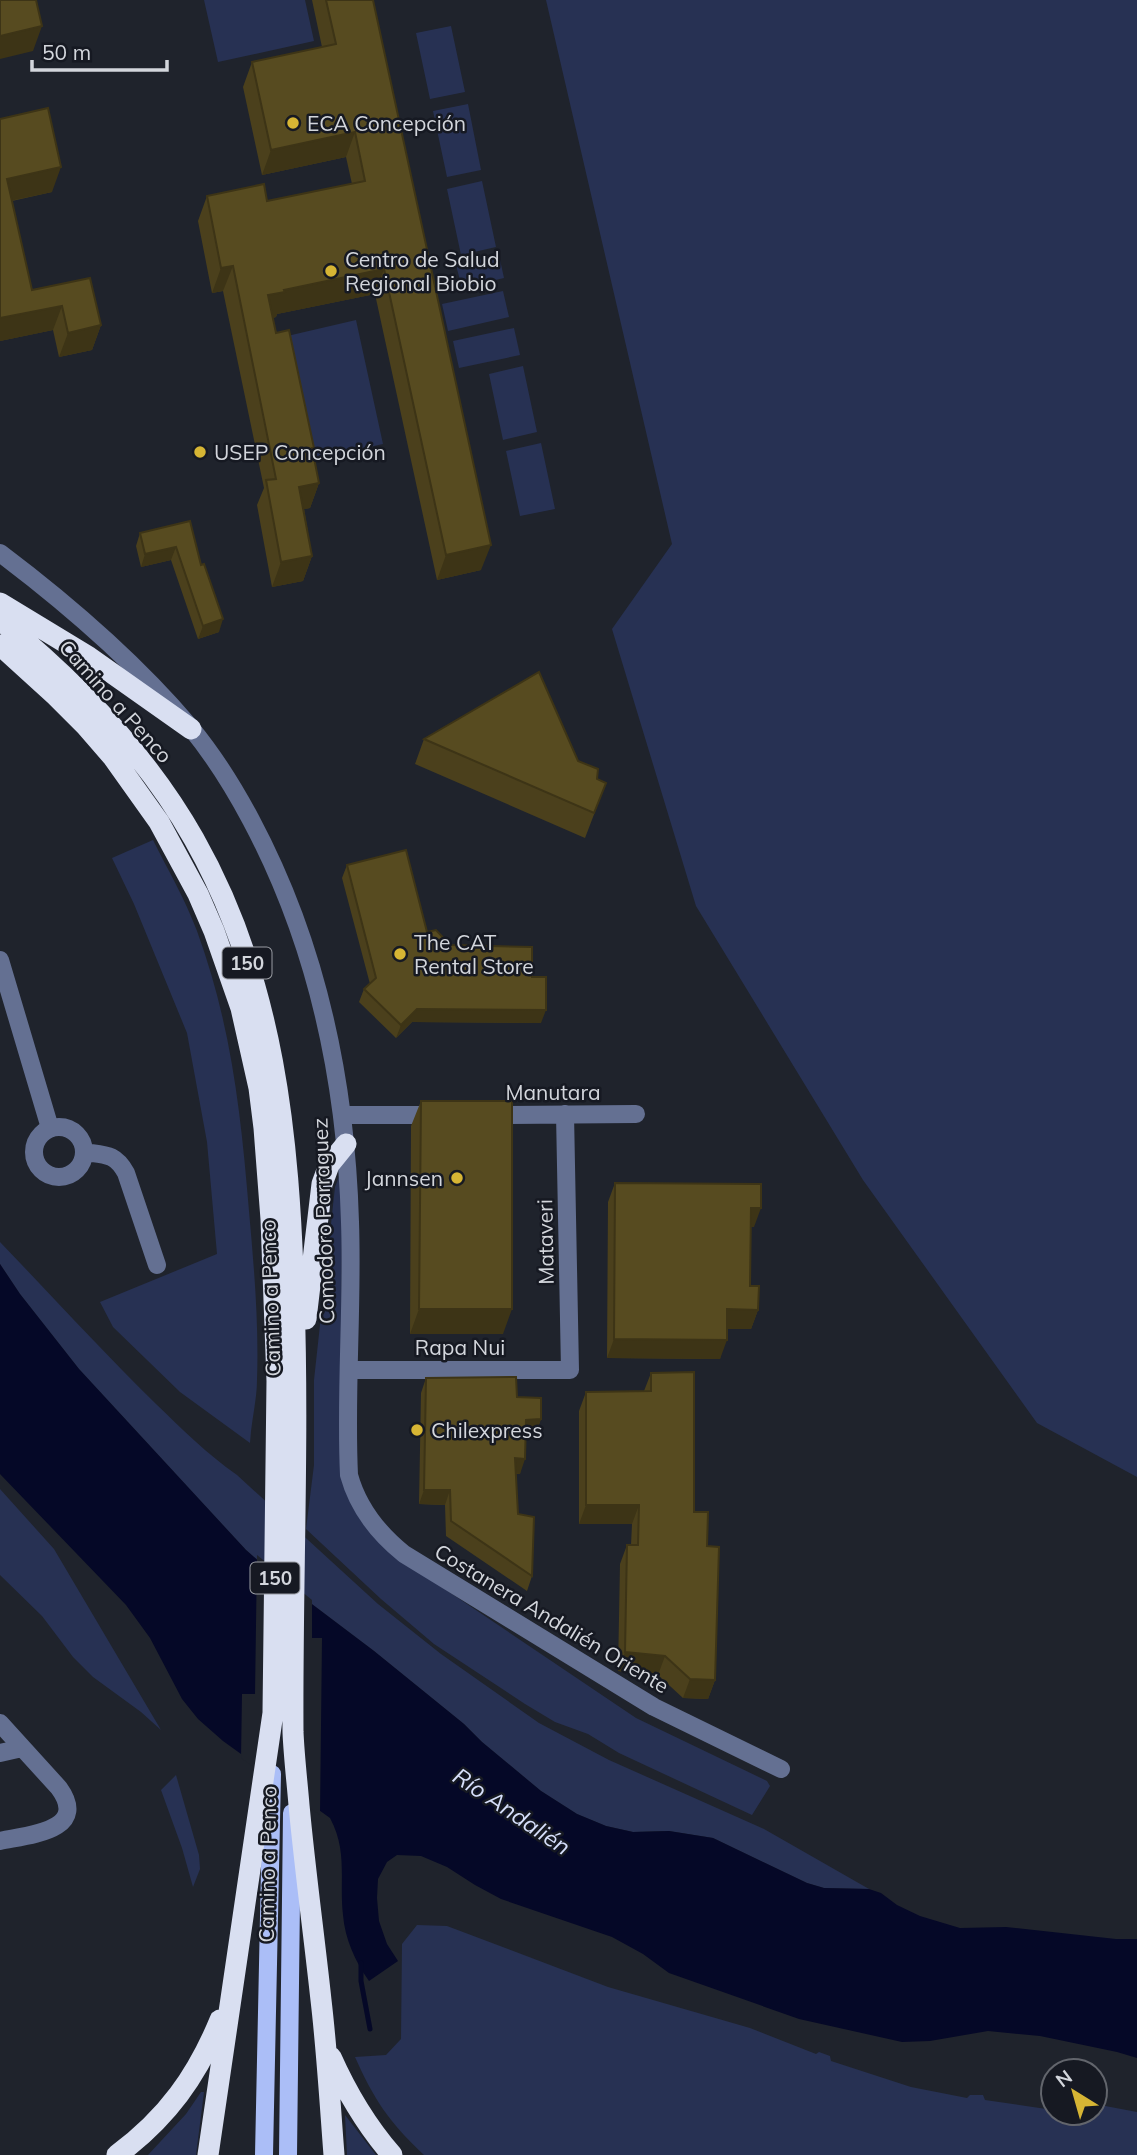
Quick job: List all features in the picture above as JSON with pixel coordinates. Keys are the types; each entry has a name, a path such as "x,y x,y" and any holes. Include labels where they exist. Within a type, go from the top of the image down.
{"highway":[{"path":"0,603 89,657 191,729"},
{"name":"Camino a Penco","path":"0,620 43,656 81,694 151,774 193,838 211,872 232,919 260,1004 281,1102 292,1208 297,1387 293,1736 300,1896 326,2042"},
{"name":"Camino a Penco","path":"0,645 86,726 112,756 159,822 198,894 229,969 251,1048 264,1128 271,1219 277,1381 273,1713"},
{"path":"297,1387 322,1184 329,1165 346,1144"},
{"path":"208,2155 273,1713"},
{"path":"117,2155 154,2124 188,2083 212,2040 232,1988"},
{"path":"326,2042 334,2155"},
{"path":"326,2042 351,2098 367,2124 392,2155"}],"main road":[{"name":"Camino a Penco","path":"264,2155 273,1713"},
{"name":"Camino a Penco","path":"288,2155 288,2065 300,1896"}],"street":[{"name":"Comodoro Parraguez","path":"0,553 103,637 191,729 243,805 291,907 318,992 332,1053 346,1144 351,1224 348,1460"},
{"path":"0,960 31,1066 58,1128"},
{"name":"Mataveri","path":"565,1114 570,1370"},
{"name":"Manutara","path":"343,1115 636,1114"},
{"path":"58,1128 78,1135 84,1152 82,1162 70,1175 59,1177 50,1176 41,1170 33,1155 38,1136 58,1128"},
{"path":"84,1152 110,1155 120,1163 126,1173 157,1265"},
{"name":"Rapa Nui","path":"349,1370 570,1370"},
{"name":"Costanera Andalién Oriente","path":"348,1460 354,1491 385,1539 404,1554 654,1707 780,1769"},
{"path":"0,1723 64,1795 67,1804 63,1822 52,1829 0,1841"},
{"path":"0,1753 22,1748"}],"shaded area":[{"path":"204,0 305,0 314,41 218,62"},
{"path":"546,0 1137,0 1137,1477 1037,1423 863,1180 696,906 612,629 672,544"},
{"path":"451,26 465,92 430,99 416,33"},
{"path":"468,104 481,170 447,177 433,111"},
{"path":"482,181 496,247 461,255 447,189"},
{"path":"499,255 504,278 462,288 456,265"},
{"path":"503,291 509,317 448,331 442,304"},
{"path":"356,320 383,444 310,460 283,337"},
{"path":"514,328 520,355 459,368 453,341"},
{"path":"523,366 537,432 503,440 489,374"},
{"path":"541,443 555,509 520,516 506,451"},
{"path":"153,840 197,931 218,1000 233,1069 246,1175 257,1317 257,1388 250,1443 180,1392 113,1327 100,1302 217,1254 207,1142 187,1033 134,904 112,858"},
{"path":"339,1177 342,1196 341,1463 365,1526 387,1550 636,1718 767,1781 770,1786 752,1815 619,1753 588,1734 555,1722 525,1704 434,1644 306,1529 314,1465 314,1380 335,1187"},
{"path":"0,1242 185,1432 237,1475 378,1604 441,1654 539,1723 609,1760 764,1829 869,1889 824,1888 807,1883 713,1838 669,1831 633,1832 606,1826 577,1814 541,1791 464,1724 246,1550 79,1369 0,1264"},
{"path":"0,1489 54,1549 161,1730 93,1677 73,1657 42,1616 0,1575"},
{"path":"176,1775 199,1855 200,1869 193,1887 161,1790"},
{"path":"417,1925 447,1926 608,1987 750,2028 816,2054 819,2052 830,2056 831,2061 911,2087 967,2098 970,2095 983,2095 985,2100 1039,2108 1039,2127 1109,2127 1109,2107 1137,2112 1137,2155 424,2155 384,2110 355,2057 386,2055 401,2039 402,1944"},
{"path":"201,2092 204,2092 196,2155 148,2155 186,2114"},
{"path":"345,2115 376,2155 347,2155"}],"water":[{"name":"Río Andalién","path":"0,1264 79,1369 246,1550 464,1724 541,1791 577,1814 606,1826 633,1832 669,1831 713,1838 807,1883 824,1888 869,1889 920,1916 960,1928 1006,1927 1137,1939 1137,2058 1040,2036 988,2031 930,2041 902,2042 799,2019 669,1973 643,1954 612,1937 501,1899 447,1867 421,1856 397,1855 387,1862 378,1879 379,1921 387,1944 398,1961 369,1981 355,1958 346,1933 341,1854 336,1830 330,1818 223,1741 198,1719 182,1699 150,1638 126,1605 0,1474"}],"pier":[{"path":"257,1555 312,1600 312,1638 322,1638 320,1815 241,1758 242,1694 255,1694"}],"building":[{"path":"0,0 36,0 42,26 0,36"},
{"path":"326,0 373,0 491,545 446,555 384,269 268,295 276,333 289,330 319,483 299,487 312,556 281,562 266,480 276,479 233,266 221,268 207,196 264,184 267,201 365,181 355,132 271,150 252,62 336,44"},
{"path":"48,108 61,167 7,179 32,290 90,278 101,325 68,333 62,306 0,318 0,119"},
{"path":"190,521 201,565 204,564 223,619 203,626 176,547 145,554 140,533"},
{"path":"539,672 578,761 598,769 597,779 606,783 594,813 424,739"},
{"name":"The CAT Rental Store","path":"406,850 427,932 436,930 450,945 532,947 532,977 546,977 546,1010 417,1009 401,1025 364,989 376,978 347,865"},
{"path":"421,1101 512,1101 512,1309 419,1309"},
{"path":"615,1183 761,1184 761,1208 751,1208 750,1286 759,1286 758,1310 727,1309 727,1340 614,1339"},
{"path":"694,1372 694,1512 708,1512 707,1546 719,1547 715,1680 690,1679 665,1656 625,1652 627,1545 638,1545 639,1505 586,1505 586,1392 651,1391 651,1373"},
{"path":"516,1377 517,1397 541,1398 541,1419 526,1420 525,1459 515,1458 518,1514 534,1517 532,1576 451,1521 450,1490 424,1490 426,1378"}],"waterway":[{"path":"361,1963 361,1981 370,2029"}],"place":[{"name":"ECA Concepción","path":"293,123"},
{"name":"Centro de Salud Regional Biobio","path":"331,271"},
{"name":"USEP Concepción","path":"200,452"},
{"name":"The CAT Rental Store","path":"400,954"},
{"name":"Jannsen","path":"457,1178"},
{"name":"Chilexpress","path":"417,1430"}]}
